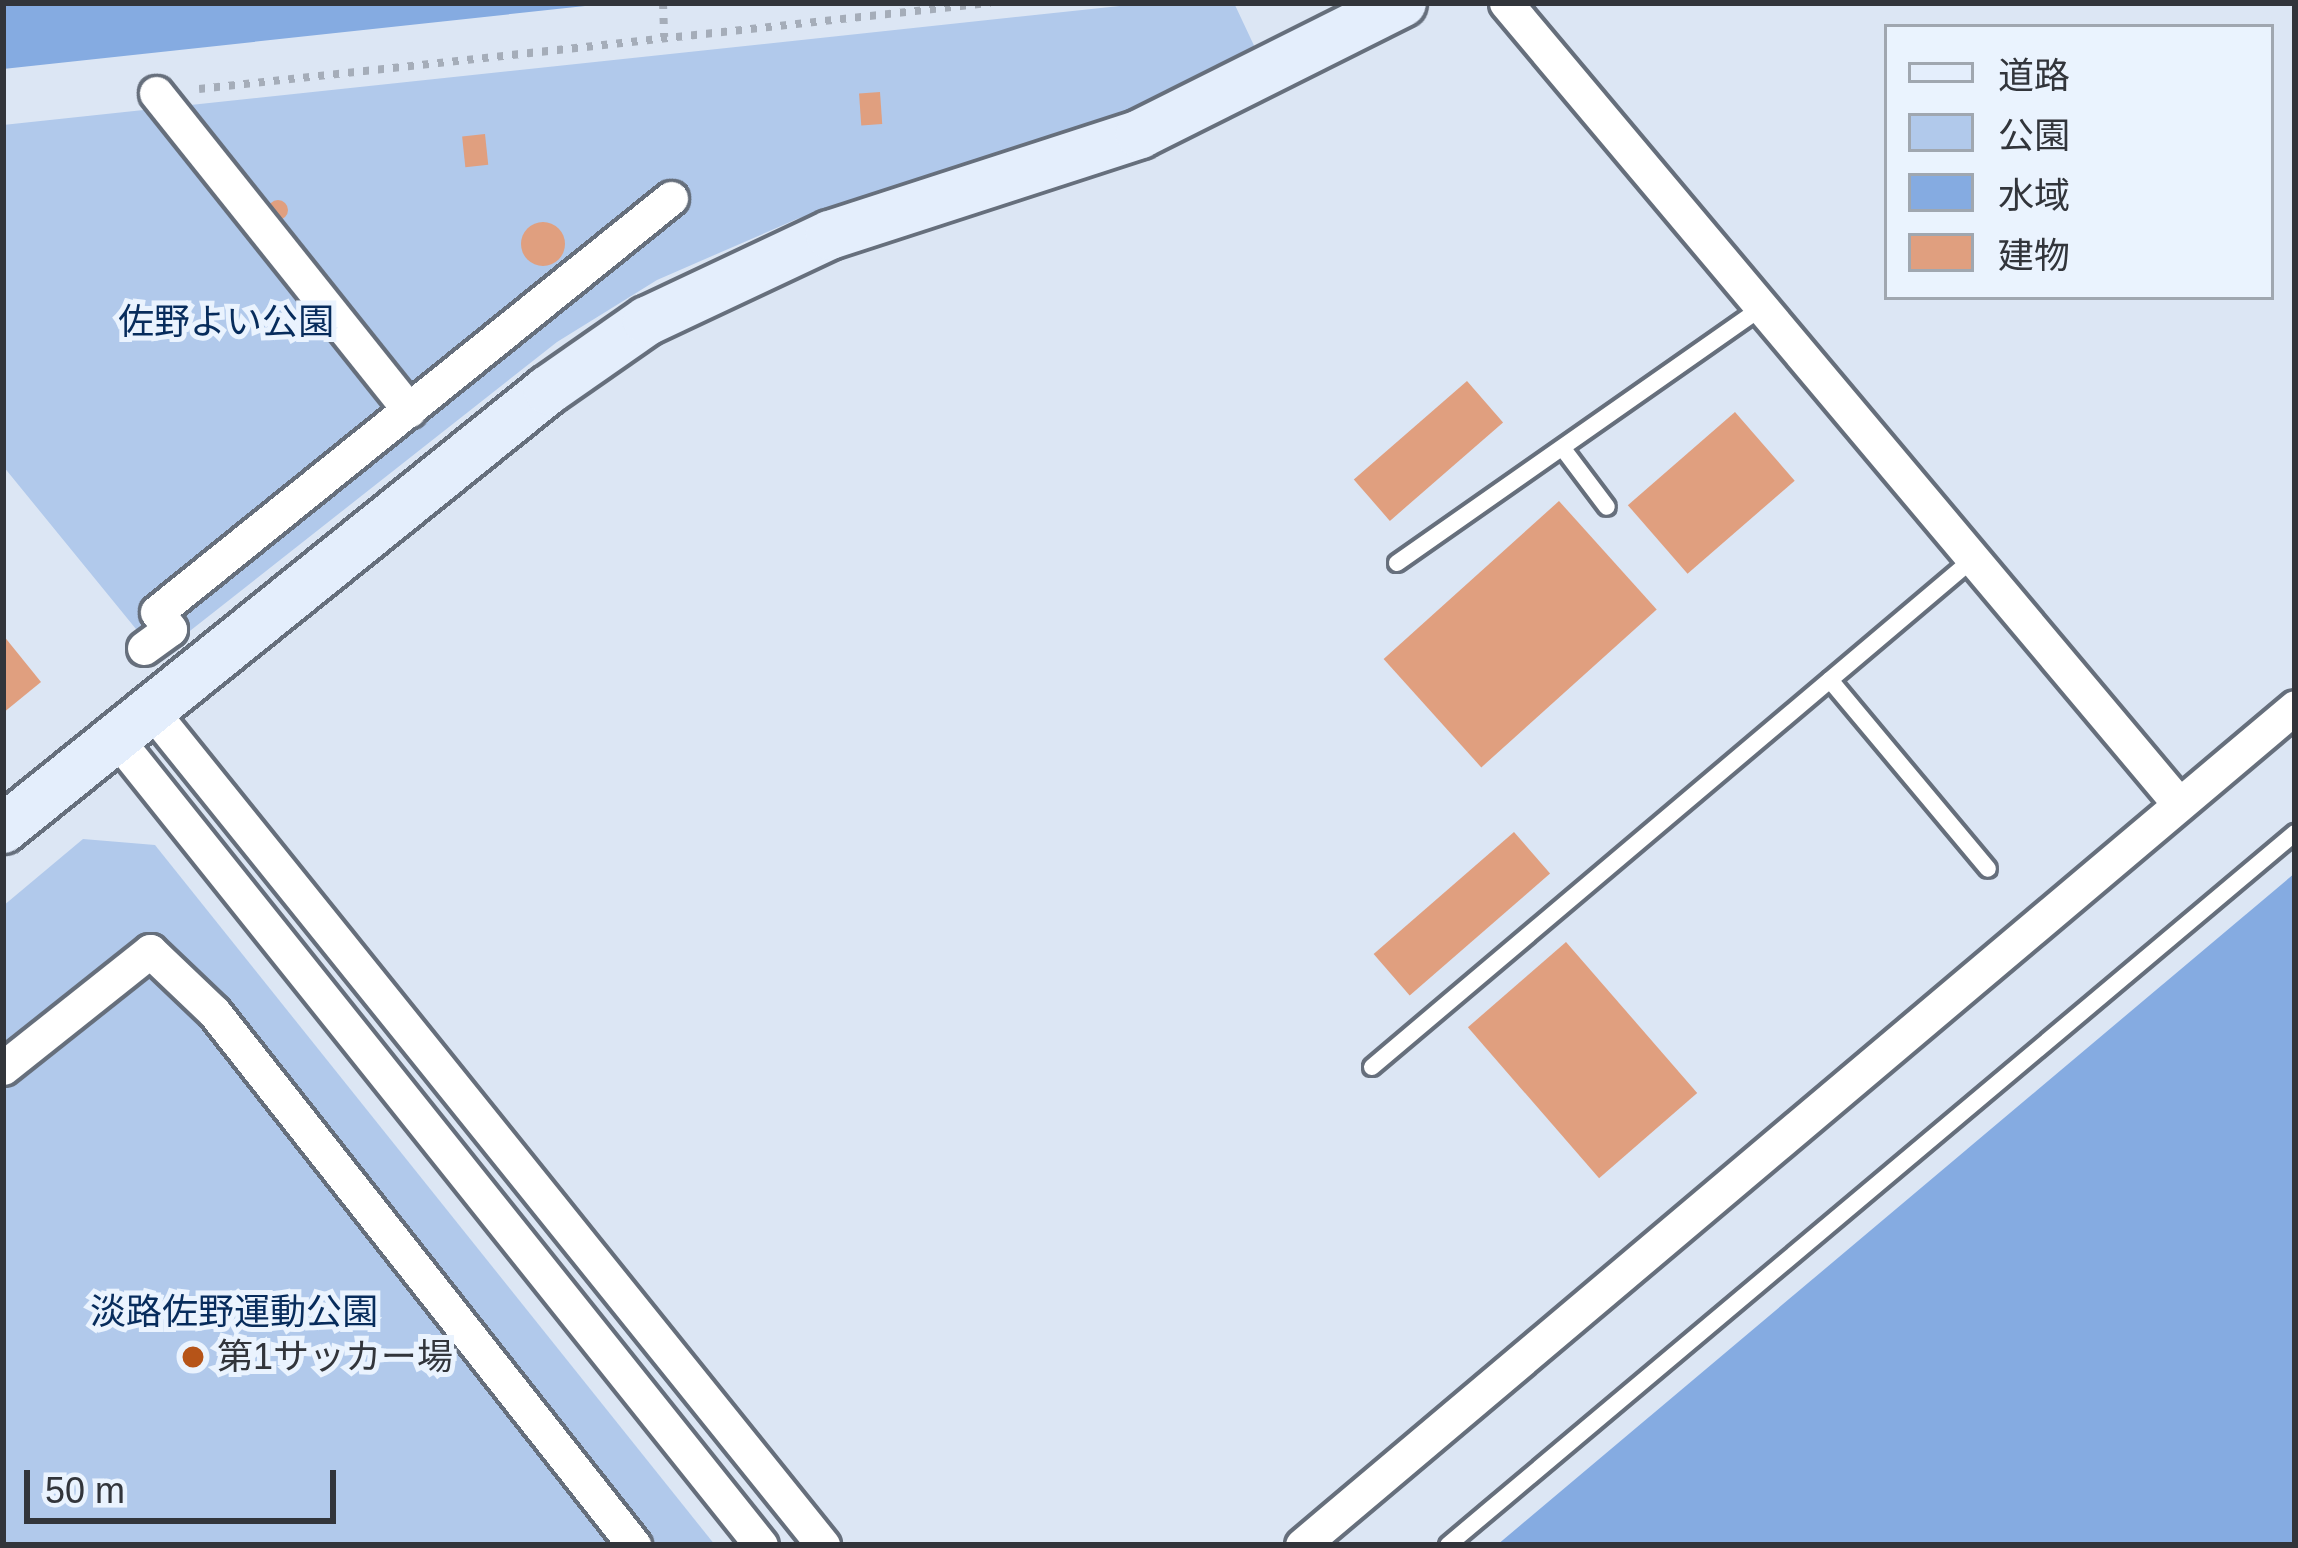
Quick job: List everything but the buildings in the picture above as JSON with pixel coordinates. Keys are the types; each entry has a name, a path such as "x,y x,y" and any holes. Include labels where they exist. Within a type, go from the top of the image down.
{"street":[{"path":"3,829 548,390 661,313 830,235 1141,134 1402,3"},
{"path":"1506,3 1758,310 2179,805"},
{"path":"156,93 409,410"},
{"path":"144,648 170,629 158,612 671,198"},
{"path":"1302,1545 2295,707"},
{"path":"134,724 761,1545"},
{"path":"134,724 823,1545"},
{"path":"3,1068 150,951 214,1012 634,1545"}],"lane":[{"path":"1397,563 1758,310"},
{"path":"1564,450 1607,507"},
{"path":"1372,1067 1973,559"},
{"path":"1830,680 1988,869"},
{"path":"1448,1545 2295,833"}],"path":[{"path":"156,93 990,3"},
{"path":"663,6 664,38"}],"green space":[{"name":"佐野よい公園","path":"1148,3 1234,3 1258,54 1099,125 797,219 657,280 557,342 158,656 3,466 3,125"},
{"name":"淡路佐野運動公園","path":"83,839 155,845 715,1545 3,1545 3,906"}],"water":[{"path":"3,3 613,3 3,69"},
{"path":"2295,873 2295,1545 1497,1545"}],"place":[{"name":"第1サッカー場","path":"193,1357"}]}
